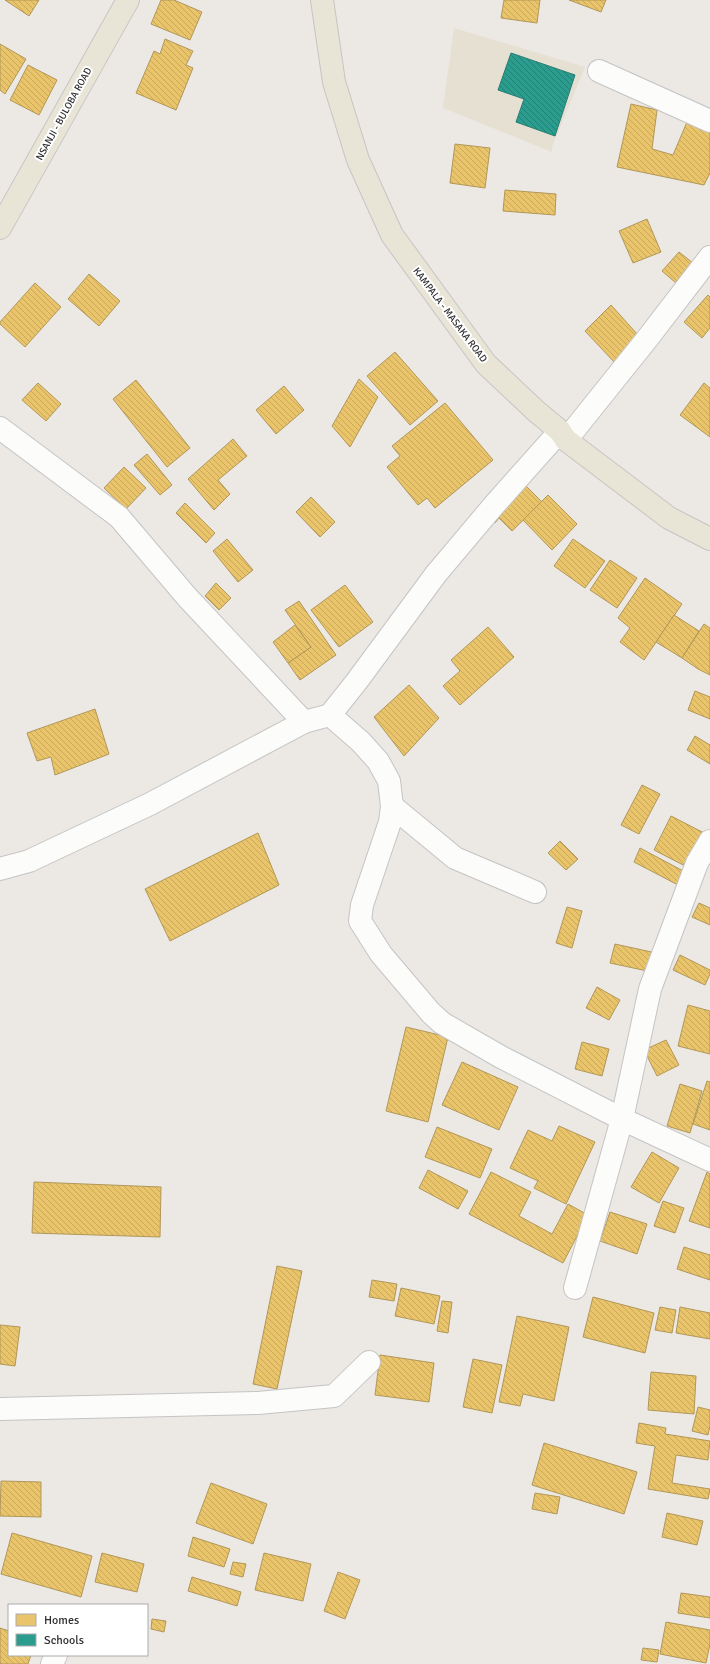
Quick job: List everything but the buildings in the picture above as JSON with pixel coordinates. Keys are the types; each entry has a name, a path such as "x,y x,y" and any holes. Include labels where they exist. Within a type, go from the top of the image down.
{"main road":[{"name":"NSANJI - BULOBA ROAD","path":"0,228 128,0"},
{"name":"KAMPALA - MASAKA ROAD","path":"322,0 334,82 358,160 392,235 486,364 563,435 669,518 710,539"}],"street":[{"path":"599,71 710,121"},
{"path":"0,869 29,861 150,804 304,722 330,715 436,574 495,504 563,435 648,338 710,256"},
{"path":"0,428 119,517 187,597 304,722"},
{"path":"330,715 361,742 378,761 389,781 392,806 390,822 362,905 360,921 382,954 431,1013 442,1023 501,1057 622,1119 710,1160"},
{"path":"392,806 455,858 535,892"},
{"path":"576,1288 622,1119 650,990 697,863 710,842"},
{"path":"0,1409 258,1403 334,1396 369,1362"}],"shaded area":[{"path":"454,28 585,67 552,147 552,152 443,108"}]}
